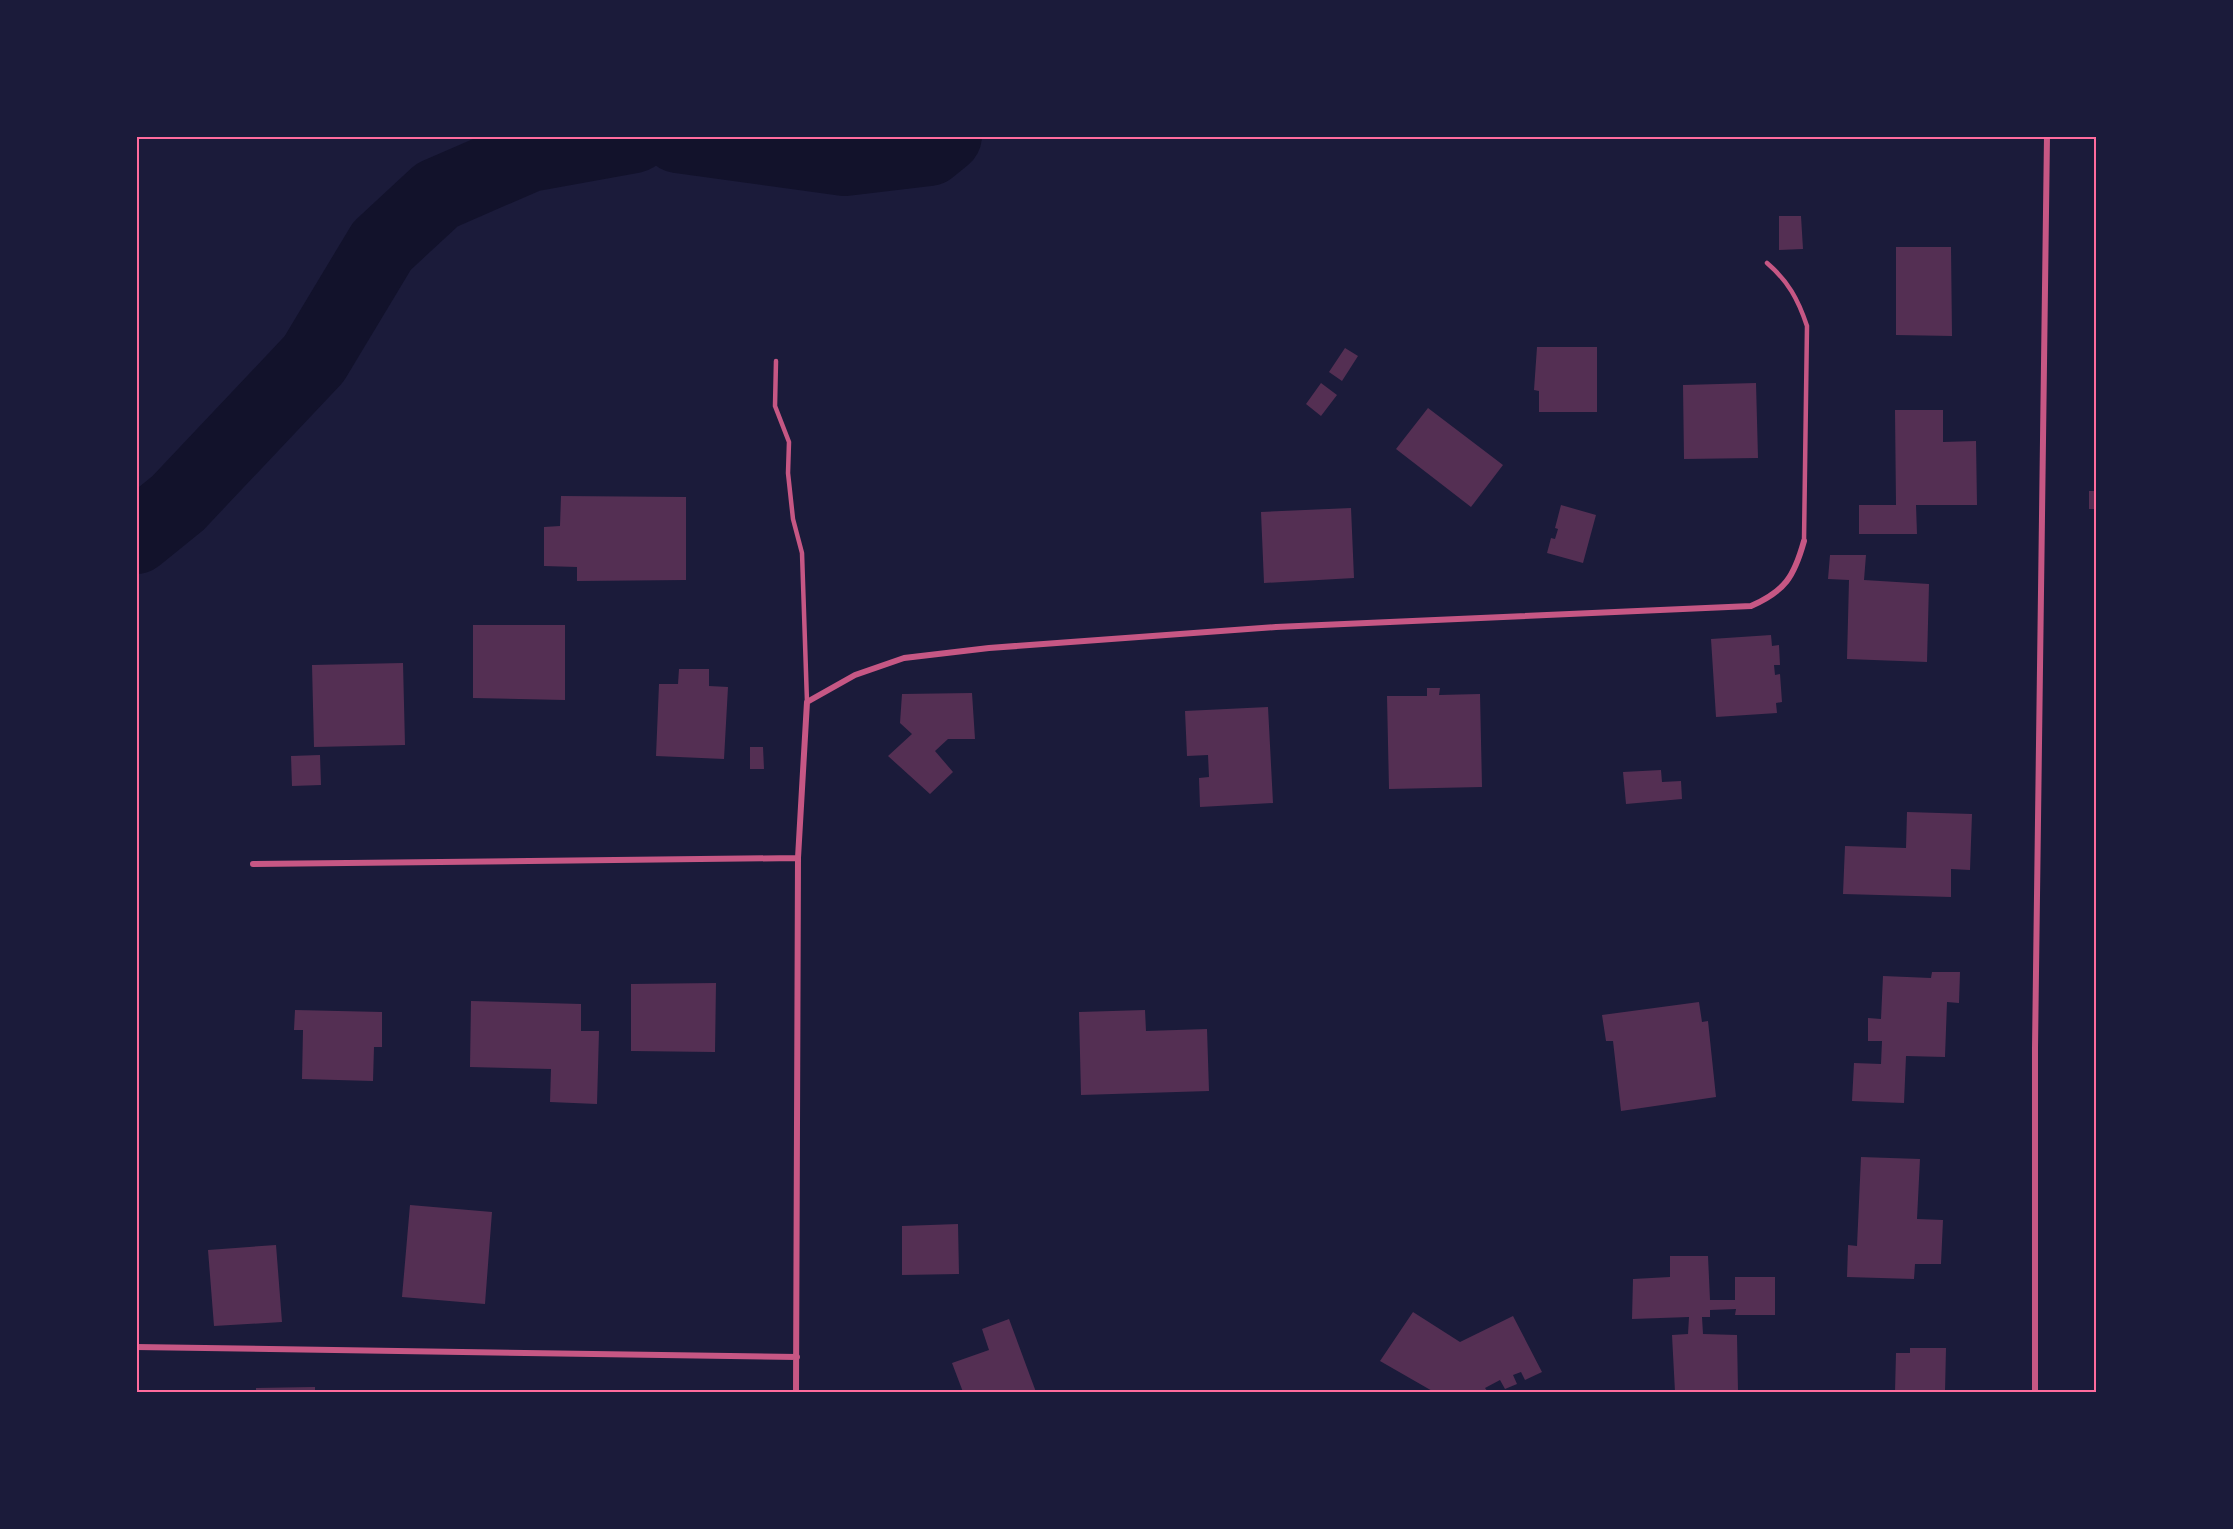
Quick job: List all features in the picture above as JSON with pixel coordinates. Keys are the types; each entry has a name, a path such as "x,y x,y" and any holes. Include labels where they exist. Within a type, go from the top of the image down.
{"street":[{"path":"2036,1392 2035,1047 2047,136"},
{"path":"796,1392 798,858 807,702 855,675 904,658 990,648 1276,627 1751,606 1775,595 1792,574 1804,541"},
{"path":"253,864 798,858"},
{"path":"136,1347 797,1357"}],"lane":[{"path":"1767,262 1783,276 1799,300 1807,326 1804,541"},
{"path":"776,361 775,406 789,442 788,473 793,519 802,553 807,702"}],"building":[{"path":"1779,216 1801,216 1803,249 1779,250"},
{"path":"1896,247 1951,247 1952,336 1896,335"},
{"path":"1537,347 1597,347 1597,412 1539,412 1539,391 1534,390"},
{"path":"1345,348 1358,356 1342,381 1329,372"},
{"path":"1321,383 1337,395 1321,416 1306,404"},
{"path":"1756,383 1758,458 1684,459 1683,385"},
{"path":"1428,408 1503,465 1471,507 1396,449"},
{"path":"1895,410 1943,410 1943,442 1976,441 1977,505 1916,505 1917,534 1859,534 1859,505 1896,505"},
{"path":"2089,491 2096,491 2096,509 2089,509"},
{"path":"561,496 686,497 686,580 577,581 577,567 544,566 544,527 560,526"},
{"path":"1561,505 1596,515 1583,563 1547,553 1551,538 1555,539 1558,529 1555,528"},
{"path":"1351,508 1354,578 1264,583 1261,512"},
{"path":"1830,555 1866,555 1864,580 1929,584 1927,662 1847,659 1849,580 1828,579"},
{"path":"473,625 565,625 565,700 473,698"},
{"path":"1771,635 1772,646 1779,645 1780,665 1774,665 1775,675 1780,674 1782,702 1776,703 1777,713 1716,717 1711,639"},
{"path":"403,663 405,745 314,747 312,665"},
{"path":"679,669 709,669 709,686 728,687 724,759 656,756 659,684 678,684"},
{"path":"1427,688 1440,688 1439,695 1480,694 1482,787 1389,789 1387,696 1427,696"},
{"path":"972,693 975,739 948,739 935,751 953,772 930,794 888,756 912,734 900,723 902,694"},
{"path":"1268,707 1273,803 1200,807 1199,778 1209,777 1208,755 1187,756 1185,711"},
{"path":"750,747 763,747 764,769 750,769"},
{"path":"320,755 321,785 292,786 291,756"},
{"path":"1661,770 1662,782 1681,781 1682,799 1626,804 1623,772"},
{"path":"1907,812 1972,814 1970,870 1951,869 1951,897 1843,894 1845,846 1906,848"},
{"path":"1932,972 1960,972 1959,1003 1947,1002 1945,1057 1906,1056 1904,1103 1852,1101 1854,1063 1881,1064 1882,1041 1868,1041 1868,1018 1881,1019 1883,976 1931,978"},
{"path":"716,983 715,1052 631,1051 631,984"},
{"path":"471,1001 581,1004 581,1031 599,1031 597,1104 550,1102 551,1069 470,1067"},
{"path":"1699,1002 1702,1022 1708,1021 1716,1097 1621,1111 1613,1041 1606,1041 1602,1015"},
{"path":"295,1010 382,1012 382,1047 374,1047 373,1081 302,1079 303,1030 294,1030"},
{"path":"1145,1010 1146,1031 1207,1029 1209,1091 1081,1095 1079,1012"},
{"path":"1861,1157 1920,1159 1917,1219 1943,1220 1941,1264 1915,1264 1914,1279 1847,1277 1848,1245 1857,1246"},
{"path":"410,1205 492,1212 485,1304 402,1297"},
{"path":"958,1224 959,1274 902,1275 902,1226"},
{"path":"276,1245 282,1322 214,1326 208,1250"},
{"path":"1670,1256 1708,1256 1710,1300 1735,1300 1735,1277 1775,1277 1775,1315 1735,1315 1736,1309 1710,1310 1710,1317 1702,1317 1703,1334 1737,1335 1738,1392 1675,1392 1672,1335 1688,1334 1689,1317 1632,1319 1633,1279 1670,1277"},
{"path":"1413,1312 1460,1342 1513,1316 1542,1372 1525,1380 1521,1372 1513,1375 1517,1384 1505,1389 1500,1380 1485,1388 1488,1392 1434,1392 1380,1361"},
{"path":"1009,1319 1036,1392 963,1392 952,1363 989,1350 982,1329"},
{"path":"1910,1348 1946,1348 1945,1392 1895,1392 1896,1353 1910,1353"},
{"path":"315,1387 315,1392 256,1392 256,1388"}],"waterway":[{"path":"136,537 178,503 314,359 382,246 437,195 529,155 634,136"},
{"path":"678,136 845,159 929,149 945,136"}]}
